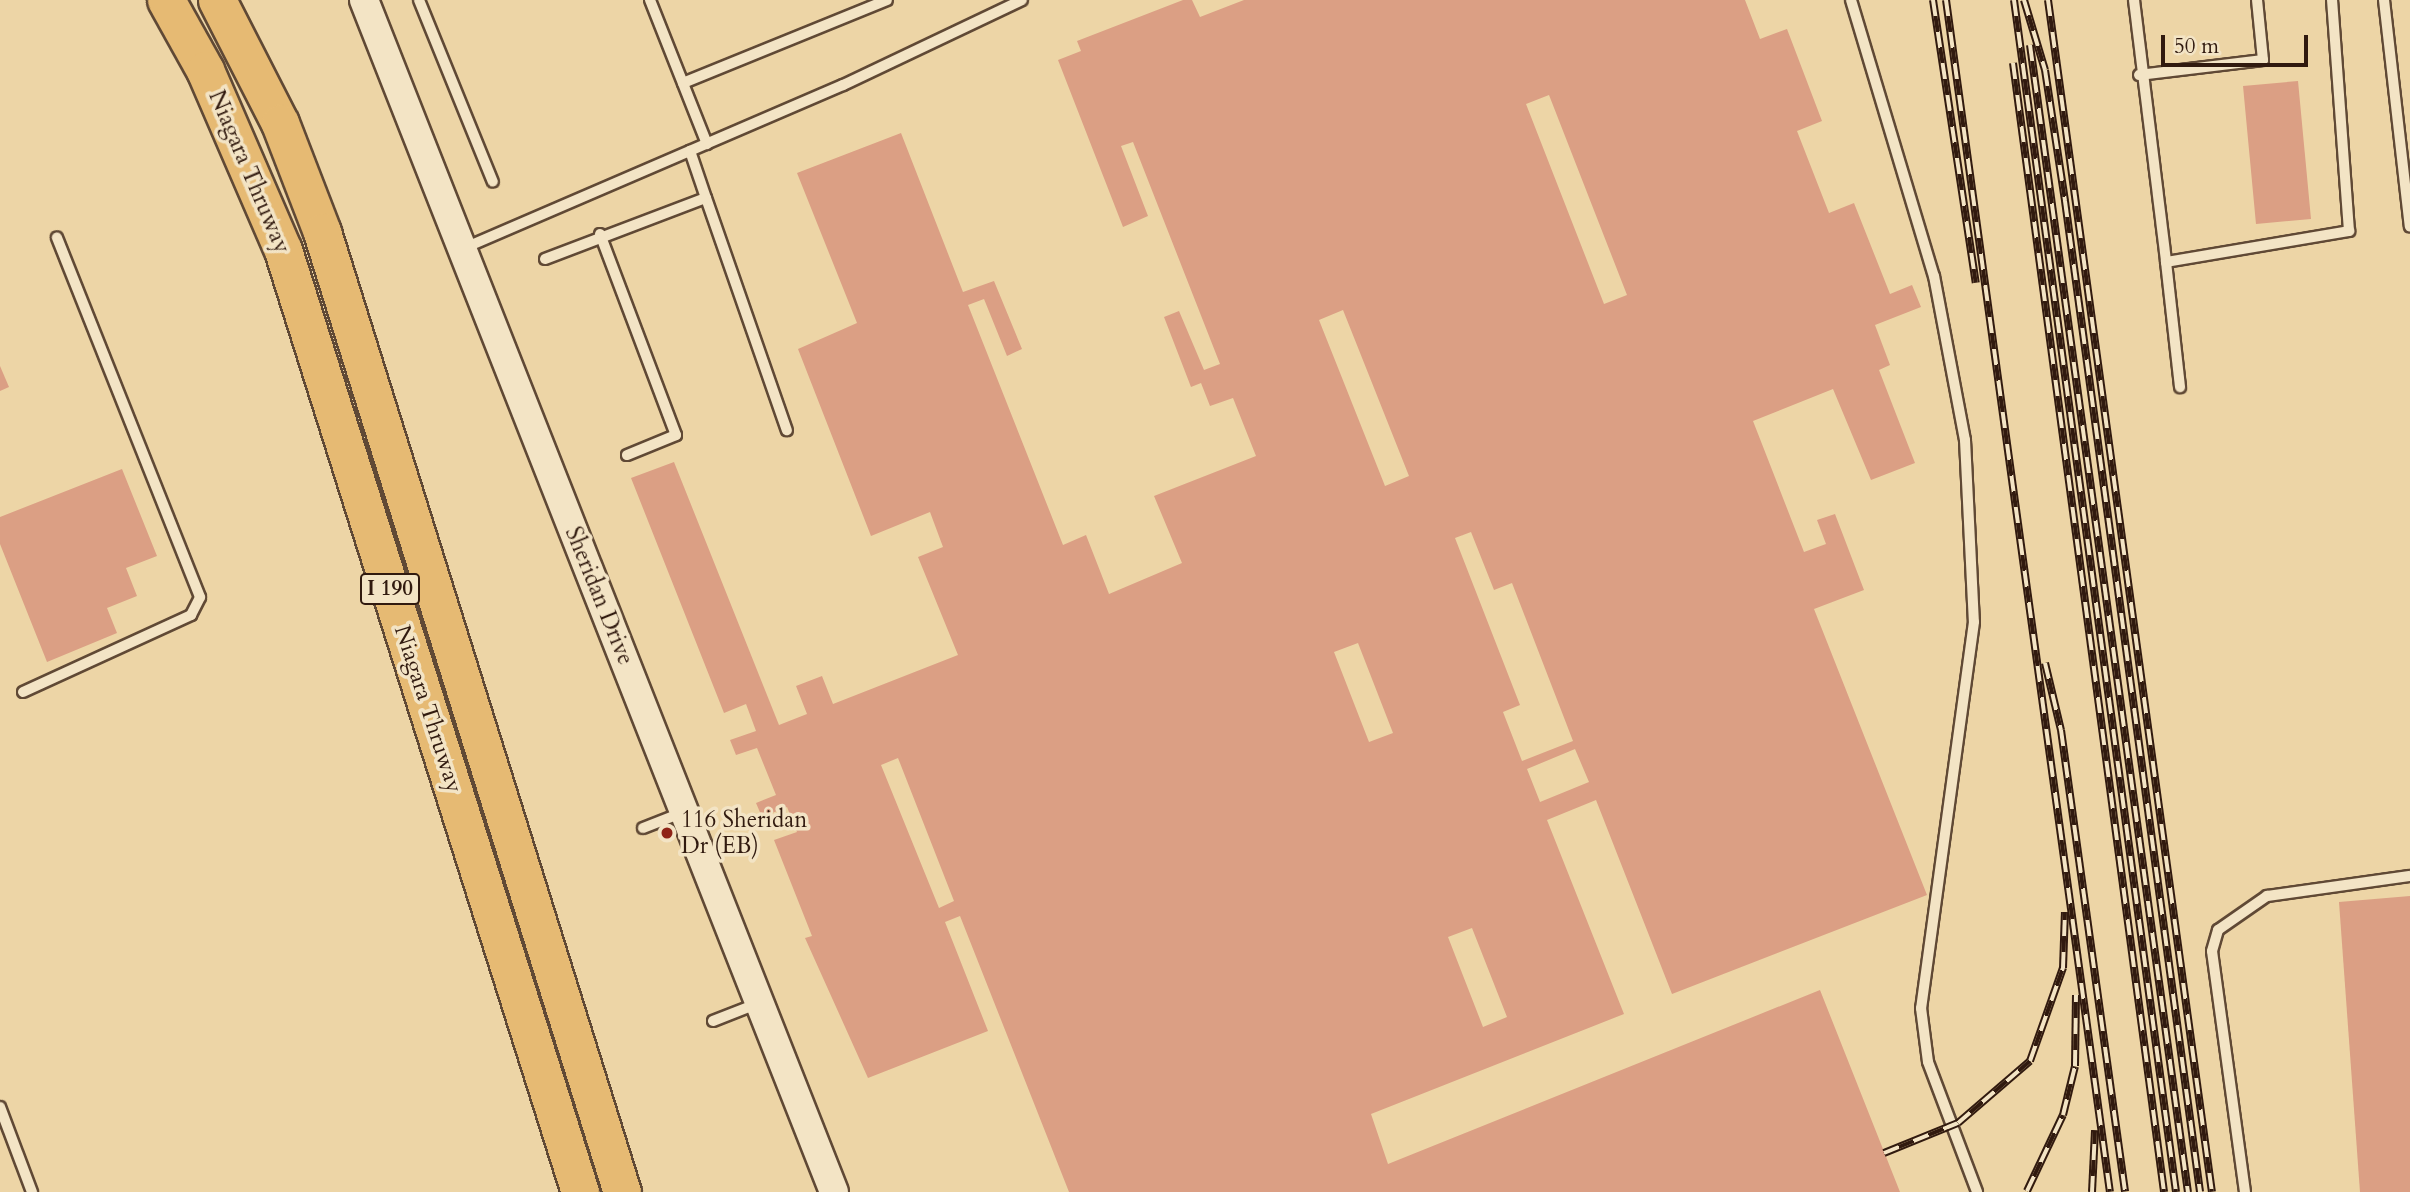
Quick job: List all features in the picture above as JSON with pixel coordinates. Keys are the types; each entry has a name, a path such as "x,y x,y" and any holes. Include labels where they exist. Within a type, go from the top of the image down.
{"highway":[{"name":"Niagara Thruway","path":"166,0 205,70 283,250 580,1192"},
{"name":"Niagara Thruway","path":"217,0 280,123 322,232 622,1192"}],"main road":[{"name":"Sheridan Drive","path":"364,0 834,1192"}],"lane":[{"path":"419,0 494,182"},
{"path":"650,0 707,144"},
{"path":"683,83 887,0"},
{"path":"461,249 707,144 1022,0"},
{"path":"1850,0 1934,276 1965,440 1975,622 1921,1007 1928,1062 1977,1192"},
{"path":"2134,0 2139,75 2166,262 2180,387"},
{"path":"2139,75 2263,60 2257,0"},
{"path":"2166,262 2349,231 2332,0"},
{"path":"2384,0 2410,227"},
{"path":"691,151 787,430"},
{"path":"545,259 600,234 706,198"},
{"path":"600,234 676,435 627,455"},
{"path":"23,692 184,619 200,597 57,237"},
{"path":"643,828 684,812"},
{"path":"2245,1192 2212,951 2218,930 2267,896 2410,876"},
{"path":"713,1021 759,1002"},
{"path":"0,1107 32,1192"}],"building":[{"path":"1183,0 1192,0 1200,17 1244,0 1745,0 1760,39 1787,29 1822,121 1797,131 1829,213 1854,203 1890,294 1912,285 1921,307 1875,325 1890,365 1879,370 1915,463 1871,480 1833,389 1753,421 1804,552 1826,544 1817,520 1835,514 1864,590 1814,609 1927,895 1672,994 1596,800 1547,820 1624,1014 1371,1114 1388,1164 1820,990 1900,1192 1069,1192 960,916 945,922 988,1031 868,1078 805,938 812,936 774,840 797,832 787,807 762,817 756,803 776,795 757,748 736,755 730,740 756,731 746,704 724,713 631,478 674,462 779,725 807,714 796,686 822,676 833,704 958,655 918,557 943,547 930,512 871,536 798,349 857,323 797,173 901,133 963,292 994,281 1022,349 1007,356 984,299 968,305 1063,545 1086,535 1109,594 1182,563 1154,496 1256,456 1233,398 1210,406 1201,383 1191,387 1164,317 1179,311 1204,370 1220,364 1133,142 1121,146 1148,216 1123,227 1058,60 1081,51 1077,41","holes":["1549,95 1627,295 1604,304 1526,104","1343,310 1409,476 1385,486 1319,320","1471,532 1494,590 1512,583 1573,741 1522,761 1503,712 1520,705 1455,538","1358,643 1393,733 1369,742 1334,652","1575,749 1589,782 1540,802 1527,769","898,758 954,901 939,908 881,765","1472,928 1507,1017 1483,1027 1448,937"]},
{"path":"2298,81 2311,219 2256,224 2243,86"},
{"path":"0,366 9,387 0,391"},
{"path":"122,469 157,556 126,568 137,596 107,608 117,633 47,662 0,544 0,517"},
{"path":"2410,896 2410,1192 2360,1192 2339,902"}],"railway":[{"path":"1933,0 1976,283"},
{"path":"1946,0 2110,1192"},
{"path":"2014,0 2176,1192"},
{"path":"2024,0 2045,70 2065,201 2200,1192"},
{"path":"2048,0 2212,1192"},
{"path":"2030,45 2188,1192"},
{"path":"2013,63 2164,1192"},
{"path":"2045,663 2061,730 2125,1192"},
{"path":"1884,1153 1958,1123 2030,1061 2063,968 2065,912"},
{"path":"2027,1191 2063,1115 2075,1066 2076,995"},
{"path":"2092,1192 2095,1130"}],"place":[{"name":"116 Sheridan Dr (EB)","path":"667,833"}]}
